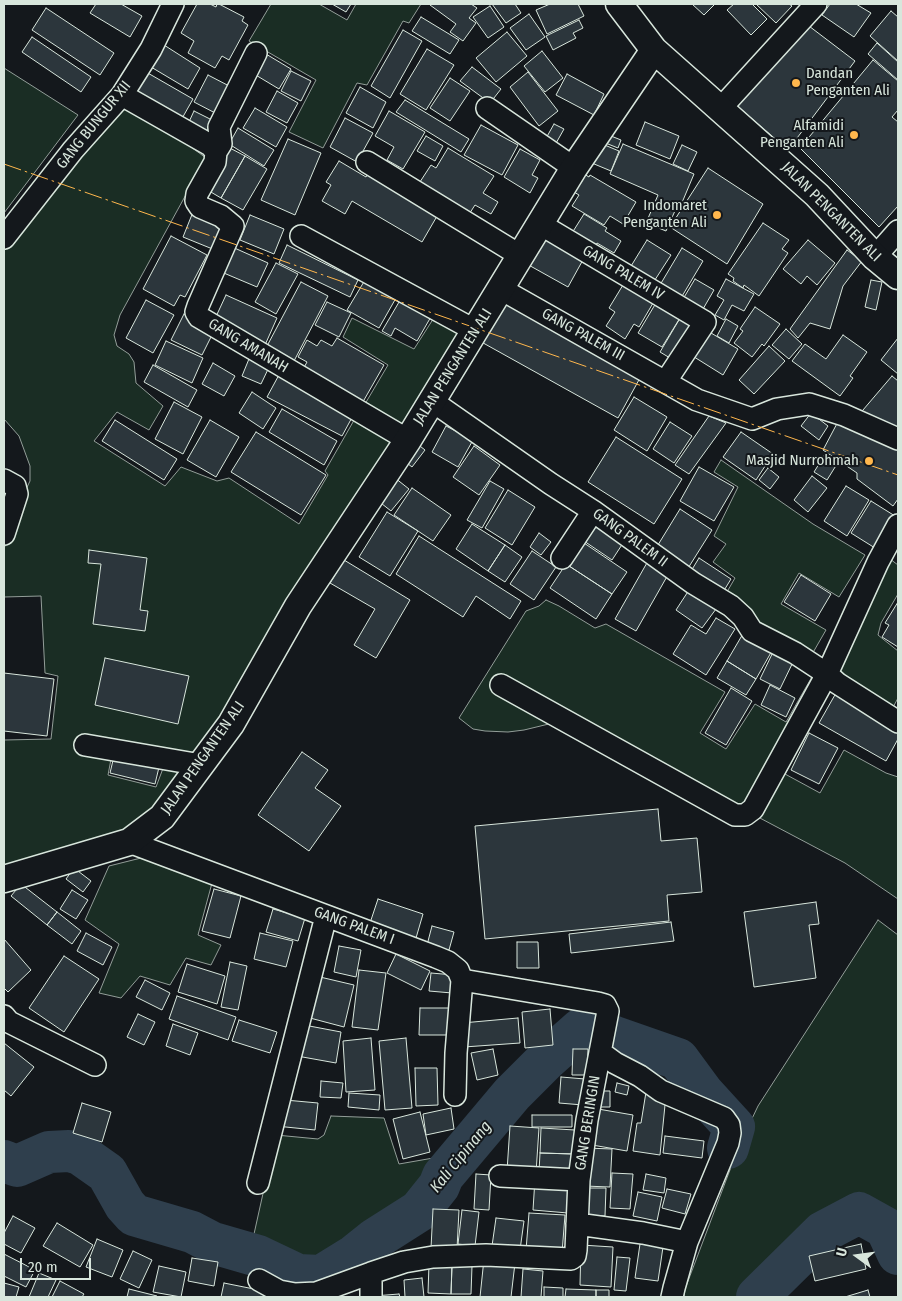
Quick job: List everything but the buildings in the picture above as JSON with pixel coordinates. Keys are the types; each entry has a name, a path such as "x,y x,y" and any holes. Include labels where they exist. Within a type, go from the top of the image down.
{"street":[{"name":"GANG BUNGUR XII","path":"4,238 73,150 122,95 151,49 173,4"},
{"path":"619,4 654,50"},
{"path":"720,108 816,4"},
{"name":"JALAN PENGANTEN ALI","path":"4,879 129,842 162,817 231,724 298,606 408,440 574,168 654,50 817,195 875,257 898,276"},
{"path":"122,95 210,145 216,152 221,144 219,127 256,53"},
{"path":"487,108 574,168"},
{"name":"GANG AMANAH","path":"216,152 214,162 197,194 196,201 200,207 221,216 233,226 196,312 199,317 408,440"},
{"path":"366,162 521,256"},
{"name":"GANG PALEM IV","path":"540,224 705,322 666,381"},
{"path":"875,257 898,231"},
{"path":"301,236 476,331"},
{"name":"GANG PALEM III","path":"501,289 697,400 752,419 777,409 809,404 844,415 898,439"},
{"name":"GANG PALEM II","path":"432,401 593,511 693,583 731,606 752,631 795,653 827,674 836,683 898,722"},
{"path":"4,480 15,486 17,494 4,534"},
{"path":"562,558 593,511"},
{"path":"501,685 735,815 745,815 752,809 827,674 878,562 898,525"},
{"path":"85,745 201,765"},
{"name":"GANG PALEM I","path":"129,842 448,962 458,970 462,980"},
{"path":"258,1183 326,916"},
{"path":"455,1095 456,1053 462,980"},
{"name":"GANG BERINGIN","path":"462,980 605,1005 608,1011 584,1139 579,1180 500,1176"},
{"path":"4,1016 9,1022 95,1065"},
{"path":"601,1050 615,1063 640,1076 661,1091 724,1118 729,1125 728,1143 686,1242 672,1297"},
{"path":"259,1280 280,1291 295,1294 316,1293 404,1262 433,1257 486,1255 571,1259 575,1256 576,1250 579,1180"},
{"path":"577,1224 643,1233 686,1242"},
{"path":"371,1273 372,1297"}],"green space":[{"path":"271,4 319,4 347,20 356,4 421,4 409,23 403,21 367,85 357,83 323,148 289,132 316,80 249,41"},
{"path":"4,68 78,115 4,213"},
{"path":"122,106 135,106 206,158 120,315 114,335 117,346 129,354 134,362 136,383 163,406 149,430 117,412 94,441 165,486 181,467 217,481 229,478 299,524 328,475 325,471 357,415 397,436 201,762 112,754 108,775 156,787 165,763 196,767 144,839 4,874 4,740 51,739 58,676 45,673 41,596 4,597 4,549 15,512 30,481 30,466 19,436 4,419 4,251 104,123"},
{"path":"437,313 463,327 399,432 362,409 388,365 343,337 352,318 414,349"},
{"path":"721,460 813,524 865,555 839,597 799,573 781,604 826,630 811,656 756,631 724,597 735,578 713,562 726,544 714,536 738,487 714,472"},
{"path":"882,553 898,565 898,594 881,623 878,635 898,651 898,698 890,713 851,689 837,667 824,653"},
{"path":"546,600 595,628 606,624 725,692 700,733 726,749 755,704 786,722 813,675 824,702 785,774 820,793 844,750 886,773 898,777 898,899 845,863 652,761 557,722 508,732 473,729 459,718 526,611 539,606"},
{"path":"145,857 212,883 198,935 221,945 211,965 186,958 170,985 140,976 121,998 99,993 119,944 85,920 109,866"},
{"path":"878,920 898,935 898,1226 865,1203 814,1218 738,1297 684,1297 685,1289 739,1146 758,1106"},
{"path":"331,1116 384,1118 399,1164 439,1157 437,1170 419,1191 351,1249 331,1263 313,1263 282,1257 252,1243 276,1135 318,1139 324,1135"}],"waterway":[{"name":"Kali Cipinang","path":"4,1161 17,1166 49,1152 69,1151 80,1154 107,1173 125,1205 134,1215 192,1232 213,1243 258,1256 298,1275 321,1276 419,1211 439,1186 443,1176 512,1094 581,1029 615,1037 678,1059 703,1093 734,1127 728,1148"},
{"name":"Kali Cipinang","path":"757,1297 823,1232 859,1213 886,1228 898,1254"}],"power":[{"path":"4,164 898,475"}],"place":[{"name":"Dandan Penganten Ali","path":"796,83"},
{"name":"Alfamidi Penganten Ali","path":"854,135"},
{"name":"Indomaret Penganten Ali","path":"717,215"},
{"name":"Masjid Nurrohmah","path":"869,461"}]}
